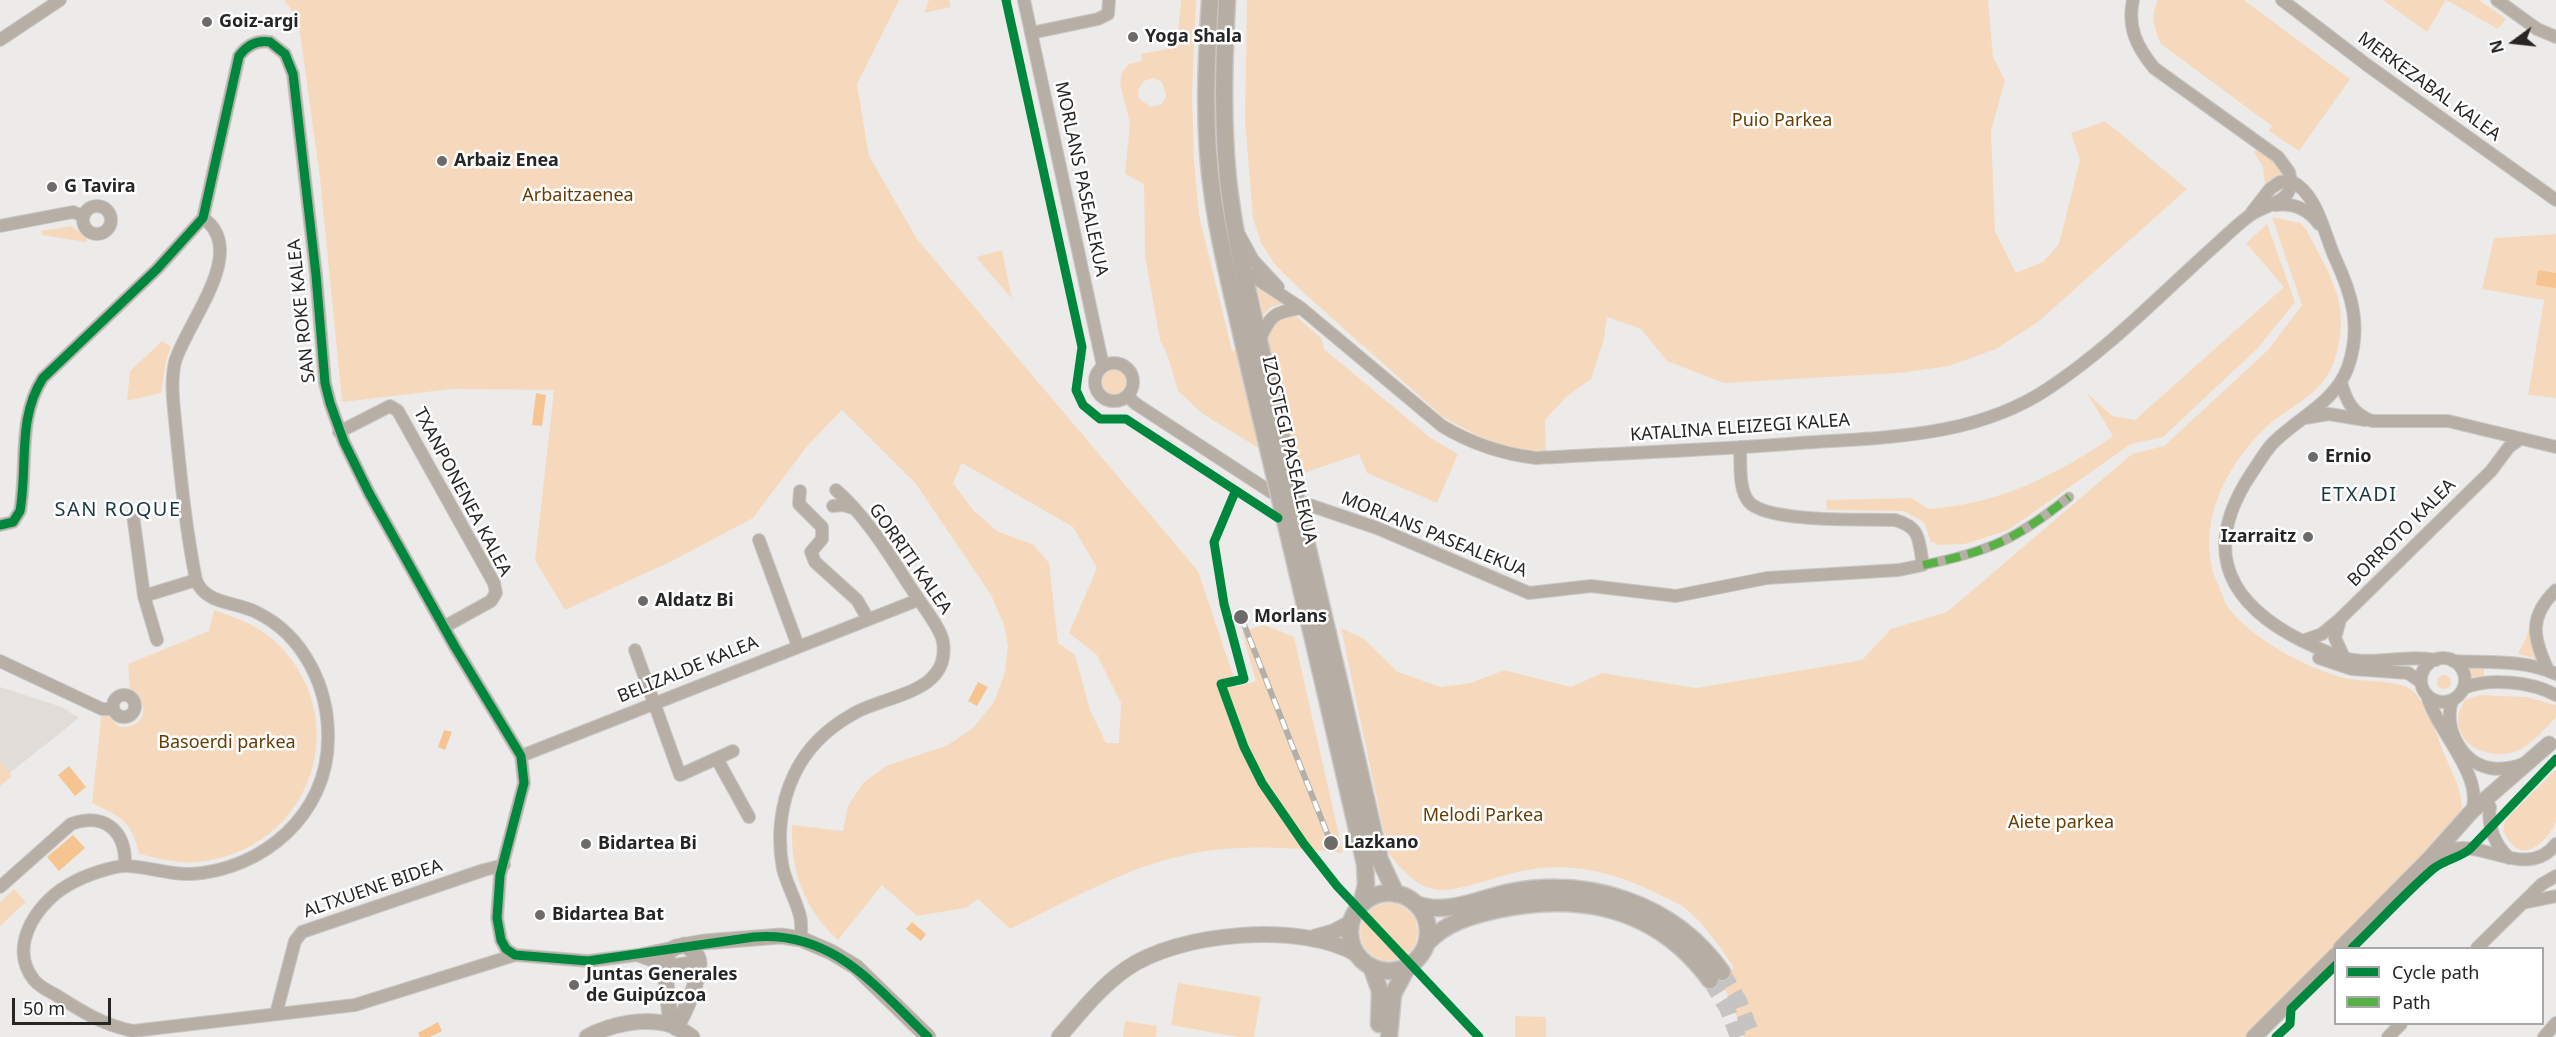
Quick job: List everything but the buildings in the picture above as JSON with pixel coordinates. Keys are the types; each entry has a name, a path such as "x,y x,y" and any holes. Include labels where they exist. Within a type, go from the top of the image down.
{"main road":[{"name":"IZOSTEGI PASEALEKUA","path":"1210,0 1206,129 1212,196 1223,256 1252,344 1332,687 1380,860 1396,894"},
{"name":"IZOSTEGI PASEALEKUA","path":"1227,0 1223,83 1225,131 1235,228 1243,270 1252,344"},
{"name":"IZOSTEGI PASEALEKUA","path":"1332,687 1365,864 1366,885 1361,904"},
{"path":"1416,904 1426,918 1428,935 1420,957 1408,966 1389,971 1371,966 1358,955 1351,939 1352,922 1361,904 1378,895 1396,894 1416,904 1439,909 1542,888 1579,888 1598,891 1633,902 1663,917 1702,947 1716,976 1656,929 1612,910 1578,903 1543,903 1487,912 1448,925 1426,943"},
{"path":"1371,966 1380,991 1379,1037"},
{"path":"1389,1037 1393,994 1408,966"}],"street":[{"path":"0,40 60,0"},
{"name":"MORLANS PASEALEKUA","path":"1024,0 1103,366"},
{"path":"1031,33 1098,19 1108,14 1109,0"},
{"path":"2133,0 2130,17 2133,37 2154,68 2278,158 2287,167 2291,181 2286,195 2276,205"},
{"name":"MERKEZABAL KALEA","path":"2282,0 2367,65 2556,200"},
{"path":"2498,0 2537,29 2556,38"},
{"name":"SAN ROKE KALEA","path":"0,525 13,522 20,511 26,422 31,401 44,378 157,269 203,218 239,56 244,49 255,43 270,42 285,54 293,74 316,275 325,383 339,432 369,493 444,627 521,756 524,783 500,875 497,918 501,940 506,949 515,955"},
{"path":"2250,215 2270,189 2280,182 2291,181 2301,187 2309,197 2350,290 2355,326 2353,347 2341,382 2267,452 2245,483 2227,522 2224,542 2225,561 2232,580 2247,603 2291,642 2312,655 2352,669 2408,673 2421,681 2434,712 2472,783 2474,797 2472,811"},
{"name":"KATALINA ELEIZEGI KALEA","path":"1212,196 1231,255 1243,270 1301,308 1442,426 1467,441 1511,455 1536,458 1740,447 1929,433 1965,426 2026,401 2049,388 2089,358 2250,215 2276,205"},
{"path":"2276,205 2295,206 2307,212 2316,220 2325,236"},
{"path":"0,226 73,212 83,216"},
{"path":"203,218 210,223 217,234 220,249 218,270 175,362 172,389 182,488 196,580 200,591 207,597 258,613 280,628 309,661 326,707 328,740 325,771 301,817 280,841 239,864 187,874 125,865 72,883 55,894 39,910 28,929 24,947 27,964 34,980 95,1020 133,1031 356,1005 515,955 588,961 637,956 680,946 769,935 801,939 831,952 856,967 928,1037"},
{"path":"1235,228 1253,260 1301,308"},
{"path":"1252,344 1268,320 1279,311 1301,308"},
{"path":"1114,363 1127,368 1131,373 1133,386 1127,396 1113,401 1107,400 1097,392 1095,378 1103,366 1114,363"},
{"path":"2341,382 2352,408 2360,416 2372,421"},
{"name":"MORLANS PASEALEKUA","path":"1127,396 1262,487 1311,507 1377,528 1529,593 1591,586 1676,596 1767,578 1899,570 1923,565"},
{"name":"TXANPONENEA KALEA","path":"339,432 390,406 398,411 494,583 496,593 491,601 444,627"},
{"path":"2304,418 2329,414 2372,421 2448,421 2556,447"},
{"name":"BORROTO KALEA","path":"2302,641 2322,634 2340,619 2491,471 2509,447 2520,439"},
{"path":"1740,447 1744,493 1759,510 1780,516 1895,520 1911,525 1917,532 1923,565 1973,554 1994,546 2040,520 2069,497"},
{"name":"GORRITI KALEA","path":"801,939 800,918 783,869 780,838 783,808 794,775 812,746 832,728 854,713 923,687 934,676 944,658 943,640 918,600 872,530 836,490"},
{"path":"800,491 800,504 822,527 822,539 811,552 815,562 857,600 868,619"},
{"name":"GORRITI KALEA","path":"833,506 843,505 853,508"},
{"path":"133,515 144,596 157,640"},
{"path":"759,540 798,646"},
{"path":"144,596 196,580"},
{"path":"2552,672 2538,646 2535,623 2538,612 2556,590"},
{"name":"BELIZALDE KALEA","path":"521,756 918,600"},
{"path":"2340,619 2335,638 2344,658"},
{"path":"2270,622 2302,641 2344,658 2354,665 2384,667 2396,672"},
{"path":"635,650 680,775 733,751"},
{"path":"2344,658 2360,660 2436,660 2444,658 2453,661 2518,664 2552,672"},
{"path":"2421,681 2426,667 2436,660"},
{"path":"0,661 102,709 113,709"},
{"path":"2453,661 2465,675 2464,688"},
{"path":"2523,764 2513,768 2488,768 2466,754 2451,731 2449,712 2452,700 2464,688 2478,684 2529,686 2556,695"},
{"path":"2427,695 2439,702 2452,700"},
{"path":"2431,857 2490,807 2552,741"},
{"path":"2343,947 2431,857 2472,811 2552,741"},
{"path":"717,759 749,817"},
{"path":"2490,807 2489,816 2494,836 2501,850 2510,859"},
{"path":"0,886 71,824 84,819 96,820 111,827 120,836 126,850 125,865"},
{"path":"2431,857 2451,849 2462,848 2510,859 2533,860 2545,855 2556,844"},
{"name":"ALTXUENE BIDEA","path":"276,1014 295,941 302,932 504,865"},
{"path":"2478,947 2542,884 2556,876"},
{"path":"2522,903 2556,896"},
{"path":"1312,938 1333,932 1352,922"},
{"path":"1059,1037 1105,986 1128,967 1157,952 1183,944 1215,938 1248,936 1312,938 1336,944 1358,955"},
{"path":"637,956 664,965 699,963 710,952 730,940"},
{"path":"680,946 696,954 699,963 692,993 692,1019 697,1037"},
{"path":"674,1026 664,965 669,951 680,946"},
{"path":"2254,1037 2334,957"},
{"path":"674,1026 692,993"},
{"path":"648,1022 660,1010 668,996"},
{"path":"587,1037 597,1031 620,1025 648,1022 674,1026 692,1037"},
{"path":"2544,1037 2556,1023"},
{"path":"2388,1037 2399,1025"}],"shaded area":[{"path":"2538,270 2556,273 2556,288 2536,285"},
{"path":"536,393 546,395 542,426 532,425"},
{"path":"978,682 988,687 977,706 968,701"},
{"path":"0,687 62,707 79,718 11,772 0,787"},
{"path":"444,730 452,732 445,750 438,747"},
{"path":"69,766 86,787 75,796 58,775"},
{"path":"73,835 85,848 59,871 47,857"},
{"path":"912,922 926,934 921,941 906,929"},
{"path":"438,1022 442,1031 430,1037 420,1037 418,1033"}],"green space":[{"name":"Arbaitzaenea","path":"284,0 899,0 857,84 869,156 917,239 1198,571 1237,687 1256,681 1242,632 1264,625 1294,637 1343,853 1276,848 1231,848 1165,860 1125,874 1010,929 978,899 965,908 917,916 882,885 838,940 816,915 801,888 794,858 792,825 843,831 848,806 863,783 886,766 948,745 974,727 994,702 1005,672 1008,646 1004,625 991,595 916,484 842,410 808,445 753,518 672,561 565,610 535,560 554,390 452,389 342,402 320,178 298,19","holes":["962,463 1073,527 1097,568 1069,633 1097,655 1121,703 1119,743 1106,743 1090,710 1075,655 1058,643 1049,563 1034,545 997,531 973,510 953,483"]},
{"path":"929,0 949,0 951,7 924,13"},
{"path":"1181,0 1196,0 1192,95 1199,215 1232,351 1267,340 1273,325 1286,317 1297,317 1322,339 1324,349 1432,439 1458,454 1437,503 1367,473 1359,454 1301,474 1203,414 1178,391 1168,357 1160,340 1145,256 1144,184 1125,174 1130,123 1120,84 1122,72 1129,64 1142,61 1141,54 1177,47","holes":["1153,78 1162,82 1166,96 1162,104 1151,107 1139,99 1138,90 1144,81"]},
{"name":"Puio Parkea","path":"1247,0 1988,0 1993,57 2005,81 1991,131 1995,231 2016,273 2043,262 2059,244 2080,160 2071,133 2105,121 2187,189 2038,322 1996,349 1949,366 1899,373 1724,383 1667,361 1641,329 1607,317 1604,339 1591,379 1566,397 1545,420 1546,451 1524,450 1480,437 1443,417 1305,294 1275,265 1261,243 1253,218 1245,120"},
{"path":"2158,0 2244,0 2350,79 2299,151 2269,131 2272,126 2161,44 2154,22"},
{"path":"2383,0 2446,0 2427,32"},
{"path":"2446,0 2479,0 2506,19 2498,29"},
{"path":"2258,149 2277,163 2284,175 2265,186 2263,167 2254,152"},
{"name":"Aiete parkea","path":"2272,217 2300,223 2306,229 2335,288 2341,318 2340,338 2335,359 2320,385 2263,430 2236,463 2226,481 2217,500 2209,541 2211,562 2217,582 2226,604 2238,619 2266,642 2302,662 2336,676 2393,683 2408,687 2413,691 2424,705 2432,722 2458,785 2462,808 2461,816 2245,1037 1743,1037 1742,1028 1720,978 1734,968 1706,929 1678,904 1625,880 1594,871 1561,867 1528,870 1453,889 1435,889 1426,887 1411,878 1388,852 1341,628 1364,639 1398,672 1441,687 1471,683 1504,670 1571,687 1602,673 1696,688 1862,660 1891,629 1947,612 2132,454 2164,446 2268,350 2302,305"},
{"path":"2267,224 2295,302 2258,348 2163,437 2131,444 2008,530 1965,544 1939,545 1931,542 1924,522 1904,511 1827,510 1826,500 1911,498 1929,509 1969,503 2029,484 2097,447 2113,436 2087,393 2112,416 2135,420 2284,287 2246,243"},
{"path":"71,226 88,237 86,242 42,235 41,231"},
{"path":"2556,234 2556,398 2528,395 2544,300 2482,289 2494,238"},
{"path":"1002,250 1012,299 976,257"},
{"path":"1256,283 1285,303 1271,307 1263,315"},
{"path":"162,341 171,347 166,361 161,393 127,401 130,371"},
{"path":"1114,370 1122,374 1126,382 1122,390 1114,394 1106,390 1102,382 1106,374"},
{"name":"Basoerdi parkea","path":"214,610 264,632 278,644 302,676 314,710 316,745 309,779 292,809 268,835 236,853 198,862 168,860 139,854 133,834 124,821 92,803 102,709 119,727 128,727 140,720 143,708 137,695 130,689 128,664 209,631"},
{"path":"2532,619 2537,659 2518,654"},
{"path":"2466,666 2484,667 2484,679 2471,679"},
{"path":"2441,675 2447,675 2451,682 2447,689 2441,689 2437,685 2437,679"},
{"path":"2479,695 2526,697 2556,705 2556,717 2538,736 2517,751 2488,753 2470,744 2463,738 2459,729 2458,716 2465,700"},
{"path":"0,762 12,776 0,786"},
{"path":"2556,769 2556,821 2554,826 2536,847 2518,849 2511,844 2503,831 2505,820"},
{"path":"14,889 26,902 0,926 0,902"},
{"path":"1389,903 1400,905 1413,916 1418,932 1416,943 1405,956 1389,961 1378,959 1365,948 1360,932 1362,921 1373,908"},
{"path":"1178,983 1261,997 1254,1037 1238,1037 1171,1025"},
{"path":"1515,1016 1546,1017 1546,1037 1515,1037"},
{"path":"1125,1021 1157,1026 1156,1037 1123,1037"}],"tunnel":[{"path":"1722,972 1739,1001 1753,1037"},
{"path":"1710,980 1727,1008 1738,1037"}],"railway":[{"path":"1241,617 1331,843"}],"marked path":[{"path":"1923,565 1966,555 2001,542 2033,524 2069,497"}],"cycle path":[{"path":"1006,0 1082,347 1076,390 1083,405 1100,419 1126,419 1278,518"},
{"path":"0,525 13,522 20,511 26,426 35,393 43,378 157,269 203,218 239,56 253,44 270,42 285,54 293,74 316,275 325,383 330,403 344,442 369,493 455,647 521,756 524,783 500,875 497,918 501,940 506,949 515,955 588,961 754,937 782,937 830,952 851,966 890,999 928,1037"},
{"path":"1235,492 1214,542 1224,604 1244,679 1221,684 1244,747 1262,783 1304,844 1337,886 1479,1037"},
{"path":"2353,947 2433,869 2470,849 2556,759"},
{"path":"2276,1037 2290,1024 2291,1009 2334,967"}],"place":[{"name":"Goiz-argi","path":"207,22"},
{"name":"Yoga Shala","path":"1133,37"},
{"name":"Arbaiz Enea","path":"442,161"},
{"name":"G Tavira","path":"52,187"},
{"name":"Ernio","path":"2313,457"},
{"name":"Izarraitz","path":"2308,537"},
{"name":"Aldatz Bi","path":"643,601"},
{"name":"Morlans","path":"1241,617"},
{"name":"Lazkano","path":"1331,843"},
{"name":"Bidartea Bi","path":"586,844"},
{"name":"Bidartea Bat","path":"540,915"},
{"name":"Juntas Generales de Guipúzcoa","path":"574,985"}],"district":[{"name":"ETXADI","path":"2359,495"},
{"name":"SAN ROQUE","path":"118,510"}],"park label":[{"name":"Melodi Parkea","path":"1483,816"}]}
